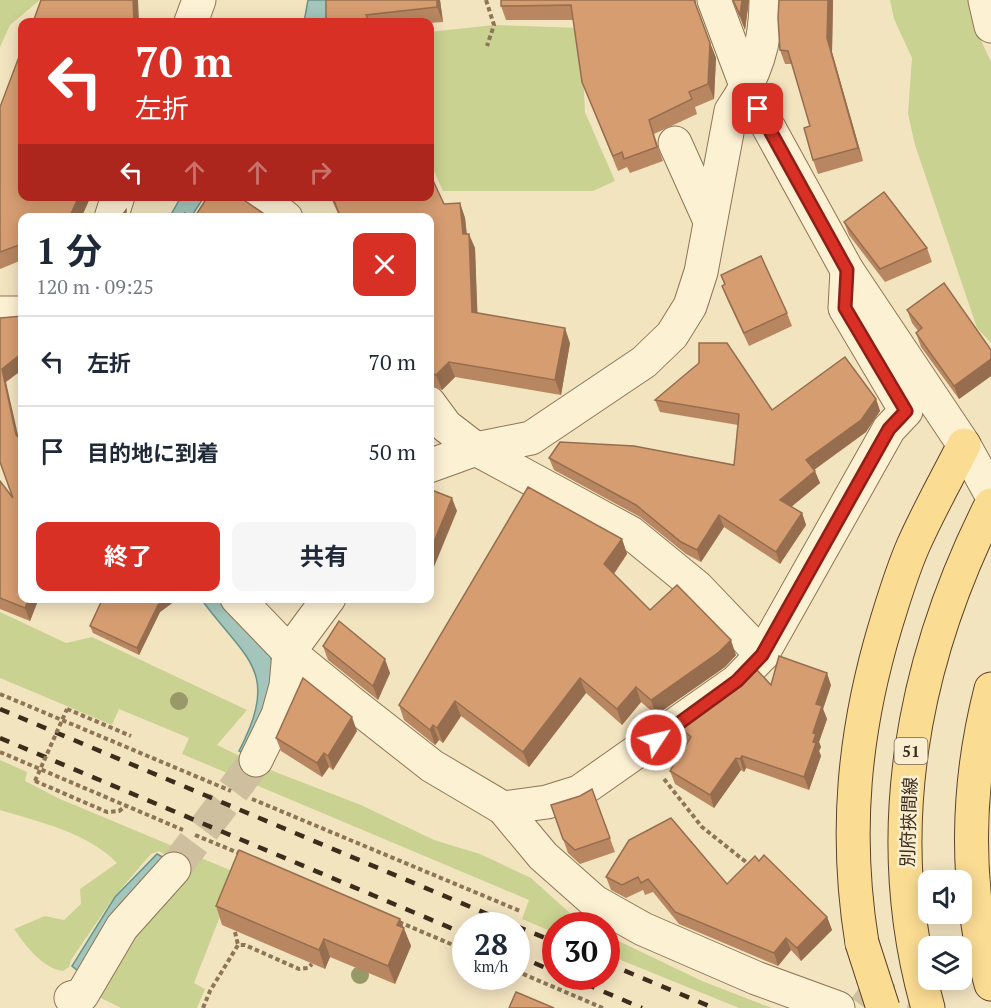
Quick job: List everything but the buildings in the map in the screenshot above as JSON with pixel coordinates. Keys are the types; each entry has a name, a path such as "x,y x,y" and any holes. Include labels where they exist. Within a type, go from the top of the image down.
{"main road":[{"path":"883,1008 862,943 853,859 853,786 862,722 875,660 912,548 964,445"},
{"name":"別府挾間線","path":"928,1008 910,923 905,861 907,790 915,722 931,653 950,594 991,505"},
{"path":"991,689 975,770 972,820 975,905 991,984"}],"street":[{"path":"192,18 199,0"},
{"path":"714,0 747,88 847,270 964,445 991,494"},
{"path":"434,464 476,449 531,438 644,362 665,342 690,306 701,272 731,111 747,88 760,55 766,31 766,0"},
{"path":"985,0 991,26"},
{"path":"675,143 710,221"},
{"path":"265,201 280,213"},
{"path":"503,808 547,802 579,792 737,681 762,655 889,429 906,411 845,308 847,270"},
{"path":"0,313 18,314"},
{"path":"434,410 446,426 476,449 631,533 697,586 762,655"},
{"path":"242,603 289,652 432,766 503,808 543,856 595,902 643,929 756,978 838,1008"},
{"path":"256,760 278,715 286,686 289,652 325,603"},
{"path":"71,998 82,995 122,927 174,869"}],"path":[{"path":"486,0 494,25 487,46"},
{"path":"0,694 237,793"},
{"path":"126,806 120,811 107,812 35,781 67,709 131,736"},
{"path":"139,752 141,746"},
{"path":"641,750 702,826 752,867"},
{"path":"0,753 246,857"},
{"path":"248,798 520,911"},
{"path":"388,917 452,944"},
{"path":"203,1008 238,945 235,932"},
{"path":"238,945 245,945 300,969 308,968 312,964"},
{"path":"530,977 603,1008"}],"green space":[{"path":"0,0 40,0 10,25 0,47"},
{"path":"890,0 969,0 973,23 991,62 991,343 977,328 915,145 908,114 912,58 894,19"},
{"path":"494,25 581,28 585,112 615,181 593,191 443,191 434,171 434,31"},
{"path":"0,612 66,643 92,637 247,710 217,745 265,768 361,805 434,840 480,854 531,878 569,912 542,912 542,927 530,922 530,912 525,912 529,900 182,754 189,738 119,709 112,725 0,678"},
{"path":"0,760 27,772 25,781 60,799 237,873 194,983 205,989 197,1008 121,1008 99,997 174,861 159,851 151,854 114,897 71,960 69,967 63,971 48,966 23,942 14,929 45,916 64,920 81,904 80,889 117,863 78,836 0,810"},
{"path":"620,942 702,981 772,1008 739,1008 620,960"}],"water":[{"path":"308,0 329,0 327,18 305,18"},
{"path":"179,201 201,201 194,213 172,213"},
{"path":"204,603 225,603 271,657 274,686 252,758 239,751 251,724 257,702 257,683 253,668 244,653"},
{"path":"157,854 172,862 83,975 72,966 115,897"}],"tunnel":[{"path":"174,869 256,760"},
{"path":"865,1008 873,997 927,1008"}],"railway":[{"path":"0,709 483,912"},
{"path":"0,738 452,929"},
{"path":"530,932 542,937"},
{"path":"530,961 542,966"},
{"path":"620,969 714,1008"},
{"path":"600,990 642,1008"}],"route":[{"path":"656,740 737,681 762,655 889,429 906,411 845,308 847,270 758,109"}]}
